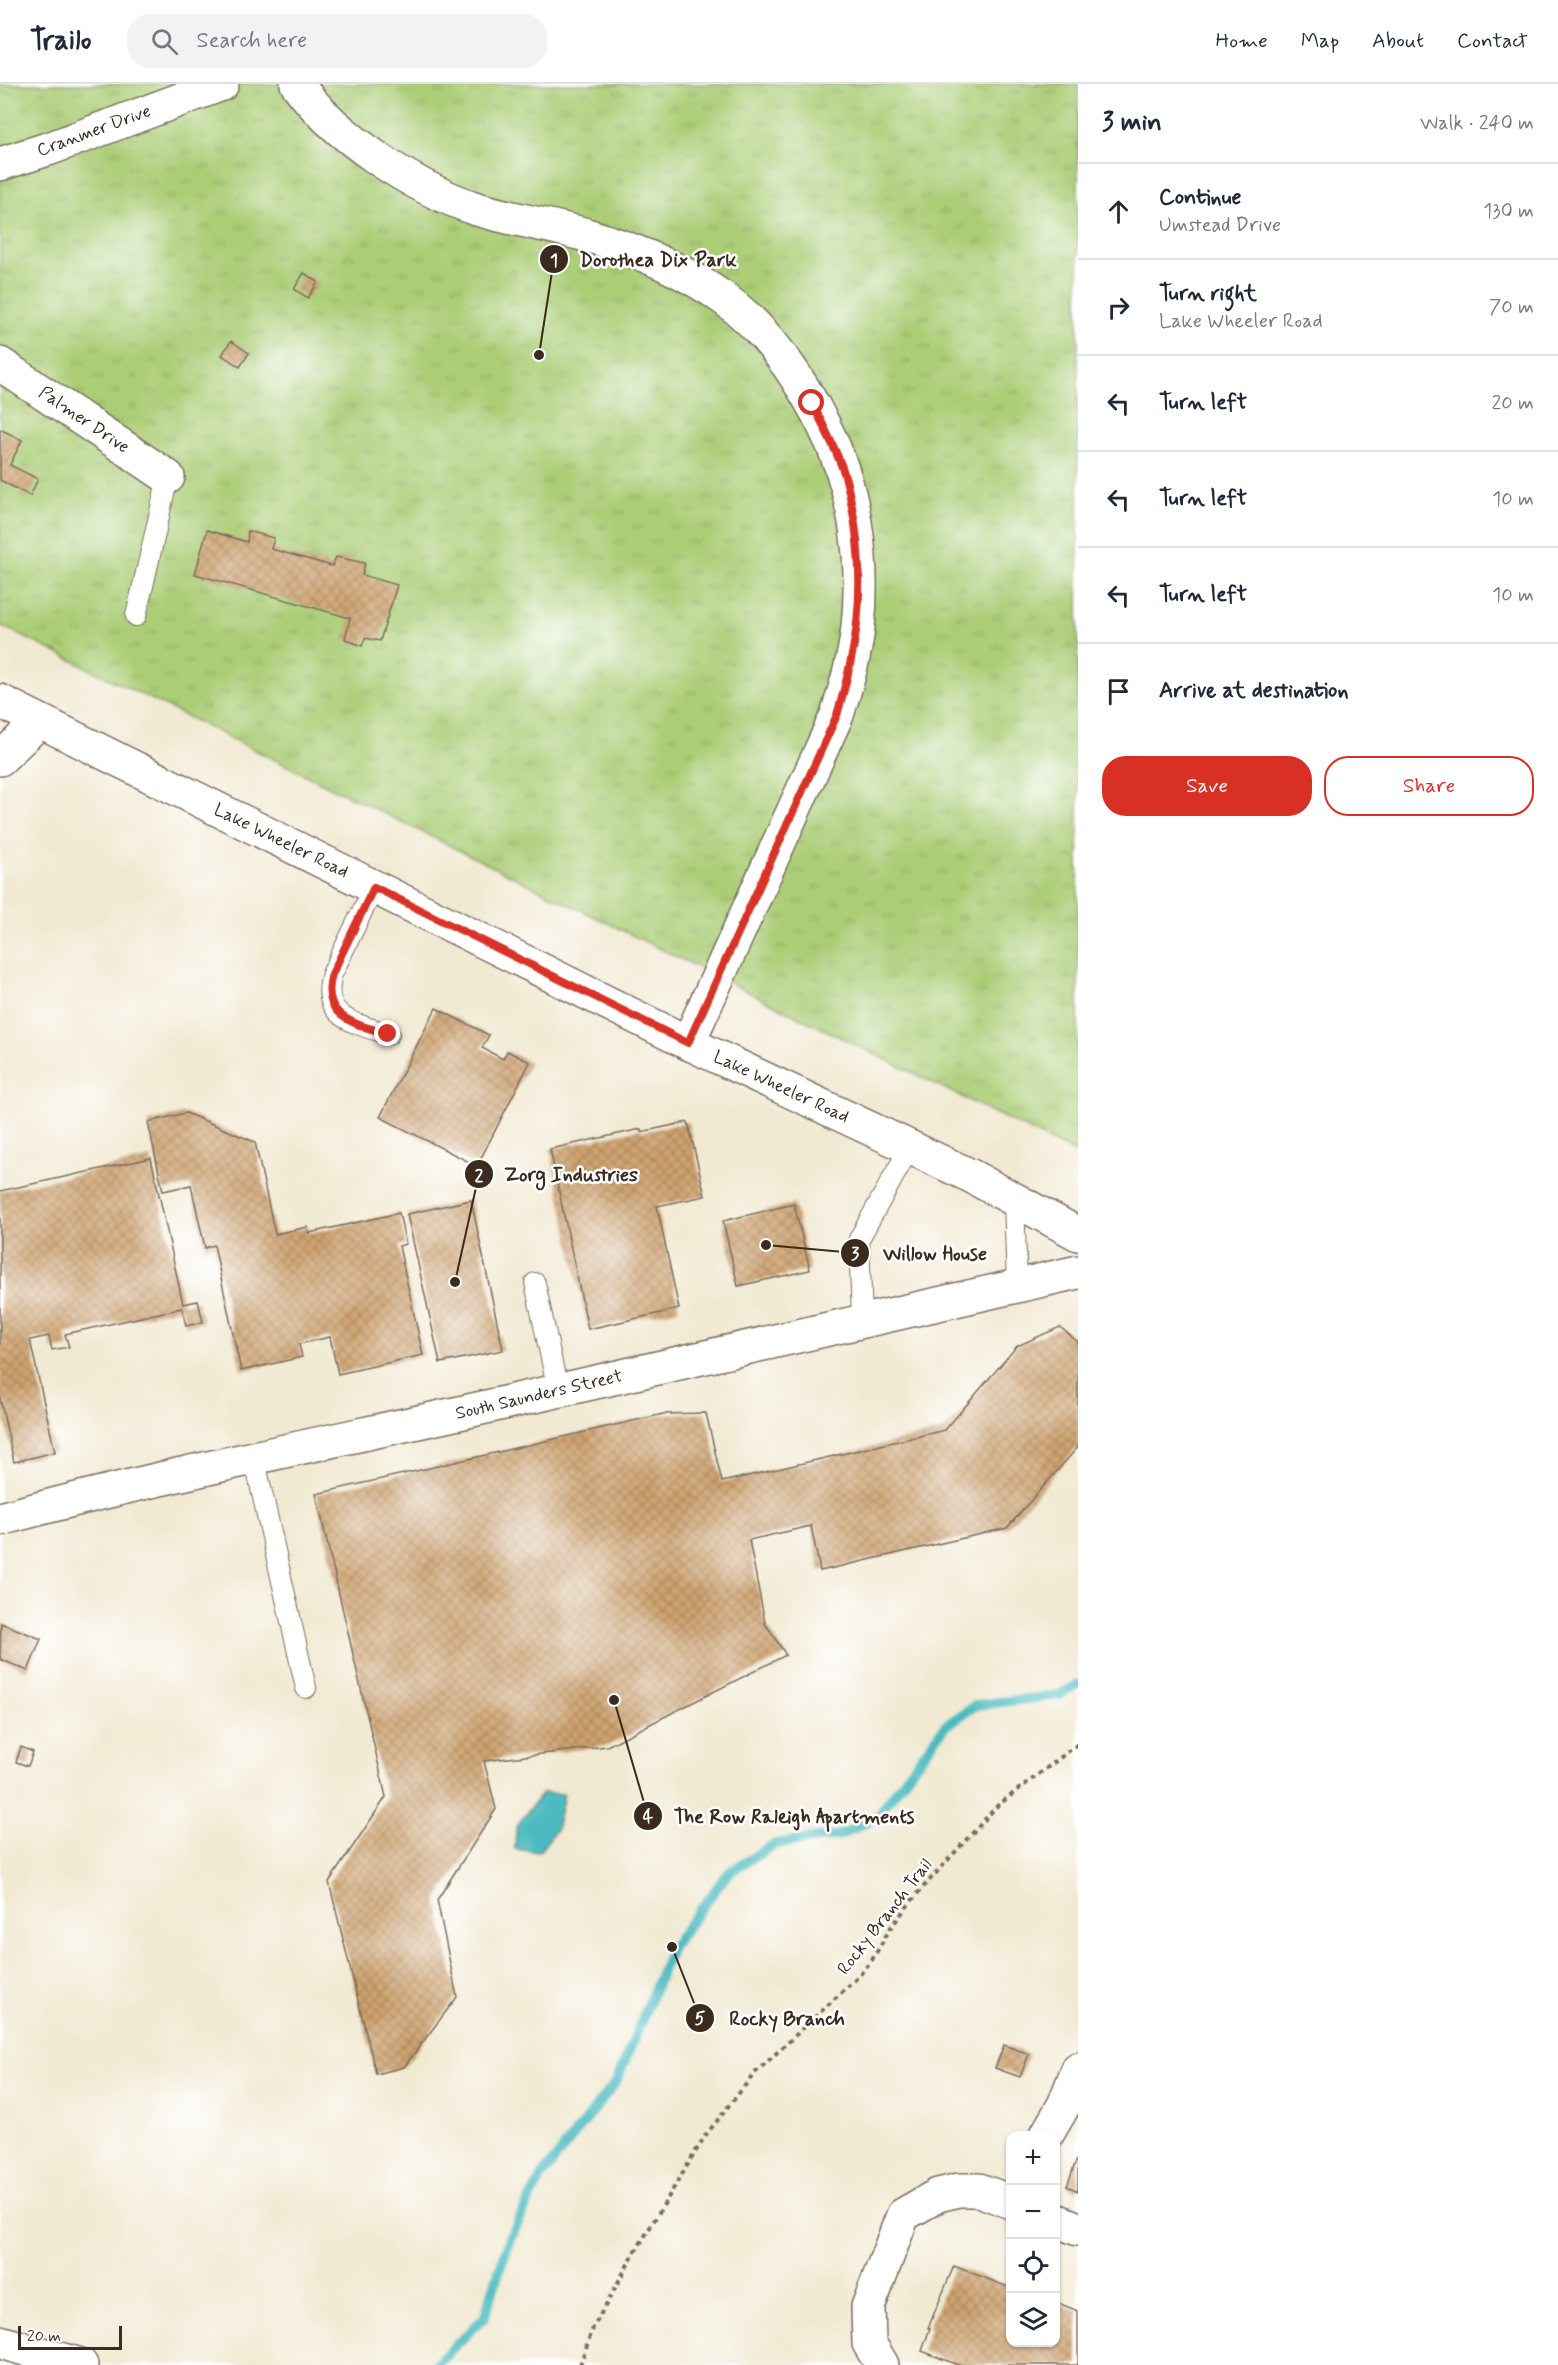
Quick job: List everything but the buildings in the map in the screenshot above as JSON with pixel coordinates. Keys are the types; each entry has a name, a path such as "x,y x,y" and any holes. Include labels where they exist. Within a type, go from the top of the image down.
{"main road":[{"name":"Cranmer Drive","path":"0,164 51,148 222,84"},
{"path":"297,84 336,125 370,152 421,186 475,208 590,236 642,254 687,276 724,299 755,326 784,359 812,403 844,471 852,503 859,554 858,628 851,669 837,715 688,1043"},
{"name":"Palmer Drive","path":"0,364 168,477"},
{"name":"Lake Wheeler Road","path":"0,701 688,1043 910,1147 1078,1234"},
{"path":"0,759 39,722"},
{"name":"South Saunders Street","path":"0,1519 254,1457 558,1391 1078,1272"},
{"path":"1049,2131 1064,2105 1078,2069"},
{"path":"882,2365 869,2343 868,2307 903,2215 939,2195 959,2190 980,2190 1006,2199"},
{"path":"1060,2222 1078,2229"},
{"path":"0,2342 81,2365"}],"lane":[{"path":"136,616 168,477"},
{"path":"374,887 328,986 333,1007 339,1015 359,1025 388,1034"},
{"path":"862,1320 859,1239 910,1147"},
{"path":"1014,1199 1017,1286"},
{"path":"535,1283 558,1391"},
{"path":"254,1457 306,1688"}],"path":[{"name":"Rocky Branch Trail","path":"580,2365 593,2328 631,2259 705,2136 755,2073 858,1977 872,1960 891,1927 917,1894 997,1806 1078,1744"}],"green space":[{"path":"0,84 1078,84 1078,1154 0,625"}],"water":[{"path":"542,1793 564,1794 556,1830 539,1852 515,1849 516,1827"}],"waterway":[{"path":"435,2365 484,2318 510,2238 541,2177 616,2082 672,1947 728,1873 775,1844 841,1835 877,1816 945,1726 976,1705 1059,1695 1078,1684"}],"place":[{"name":"Dorothea Dix Park","path":"539,355"},
{"name":"Willow House","path":"766,1245"},
{"name":"Zorg Industries","path":"455,1282"},
{"name":"The Row Raleigh Apartments","path":"614,1700"},
{"name":"Rocky Branch","path":"672,1947"}],"route":[{"path":"388,1034 359,1025 339,1015 333,1007 328,986 374,887 688,1043 837,715 851,669 858,628 860,594 859,554 852,503 844,471 812,403"}]}
